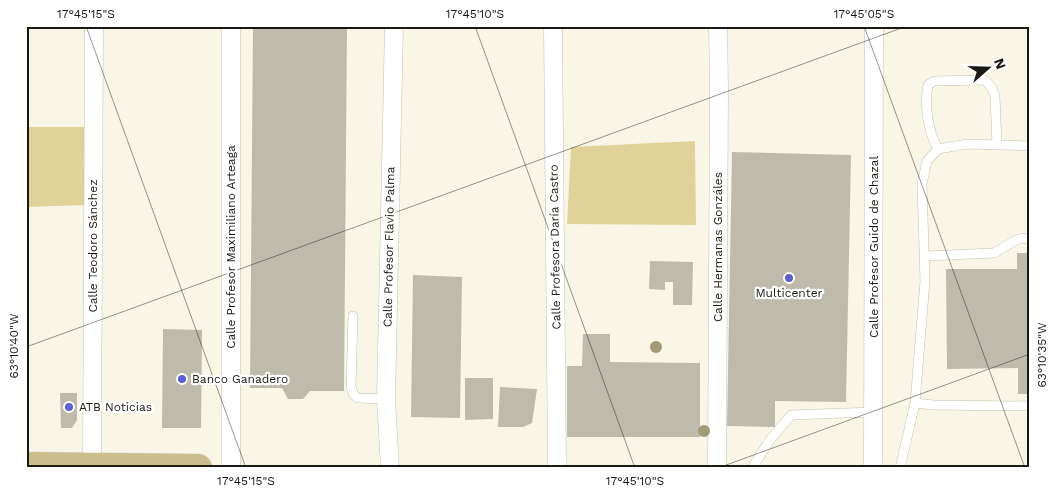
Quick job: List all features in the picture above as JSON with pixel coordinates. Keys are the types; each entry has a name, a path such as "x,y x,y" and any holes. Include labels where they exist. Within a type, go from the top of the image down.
{"main road":[{"path":"26,466 198,468"}],"street":[{"name":"Calle Teodoro Sánchez","path":"92,466 94,26"},
{"name":"Calle Profesor Maximiliano Arteaga","path":"231,26 231,468"},
{"name":"Calle Profesor Flavio Palma","path":"390,468 386,399 394,26"},
{"name":"Calle Profesora Daría Castro","path":"553,26 557,468"},
{"name":"Calle Hermanas Gonzáles","path":"717,468 718,26"},
{"name":"Calle Profesor Guido de Chazal","path":"873,468 874,26"}],"lane":[{"path":"938,149 930,132 927,92 928,85 934,81 985,80 996,96 997,145"},
{"path":"900,468 915,403 923,308 922,184 927,162 938,149 967,144 1030,146"},
{"path":"924,256 994,253 1018,238 1030,238"},
{"path":"353,316 351,386 354,394 358,398 386,399"},
{"path":"915,403 934,405 1030,406"},
{"path":"752,468 770,440 791,415 874,412"}],"shaded area":[{"path":"26,127 87,127 87,205 26,207"},
{"path":"695,141 696,225 567,224 571,147"}],"building":[{"path":"253,26 347,26 344,391 310,391 303,399 288,399 282,388 250,388"},
{"name":"Multicenter","path":"732,152 851,155 846,402 775,401 775,427 727,426"},
{"path":"1017,253 1030,253 1030,394 1018,394 1018,368 947,369 946,269 1017,269"},
{"path":"650,261 693,262 692,305 673,305 673,282 665,282 665,290 649,289"},
{"path":"413,275 462,277 460,418 411,417"},
{"name":"Banco Ganadero","path":"163,329 202,330 201,428 162,428"},
{"path":"583,334 610,334 610,362 700,363 700,437 567,437 567,366 582,366"},
{"path":"465,378 493,378 493,419 465,420"},
{"path":"500,387 537,389 532,423 523,427 498,427"},
{"name":"ATB Noticias","path":"60,393 77,393 77,420 72,428 61,428"}],"place":[{"name":"Multicenter","path":"789,278"},
{"name":"Banco Ganadero","path":"182,379"},
{"name":"ATB Noticias","path":"69,407"}]}
